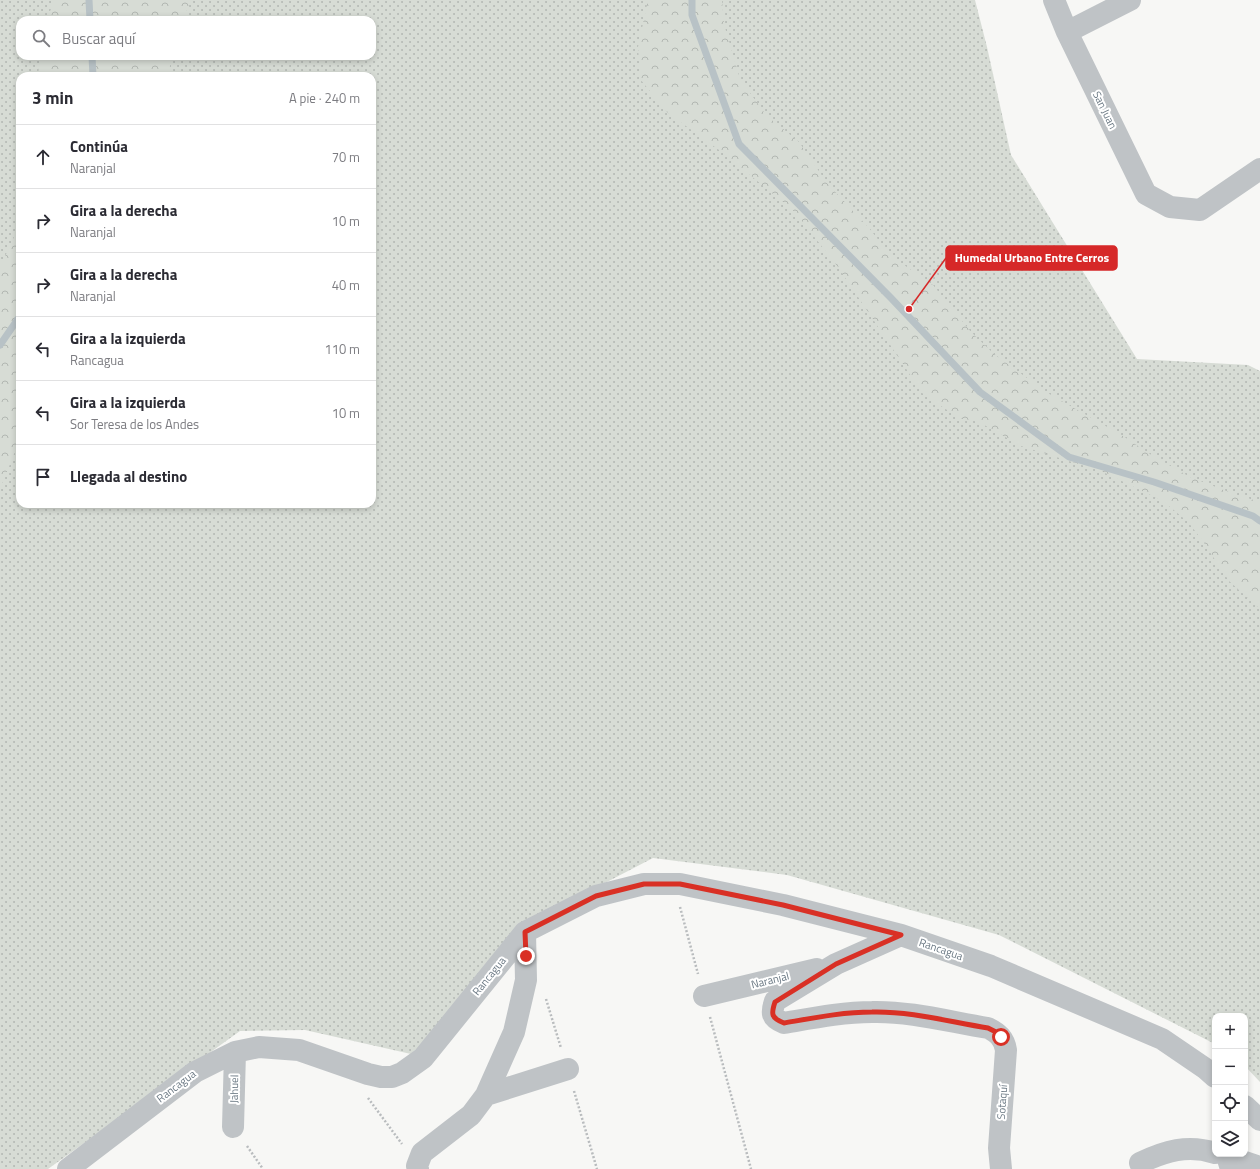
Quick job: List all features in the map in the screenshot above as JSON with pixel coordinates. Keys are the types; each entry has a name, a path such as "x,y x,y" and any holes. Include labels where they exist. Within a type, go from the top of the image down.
{"street":[{"name":"San Juan","path":"1054,0 1146,194 1170,207 1200,210 1260,169"},
{"path":"1068,32 1130,0"},
{"name":"Rancagua","path":"68,1169 195,1072 235,1052 259,1047 299,1050 368,1074 381,1077 392,1077 402,1073 423,1058 525,932 596,896 644,884 680,884 783,905 901,935 991,966 1162,1039 1206,1069 1212,1075"},
{"path":"417,1167 422,1153 471,1115 486,1095 514,1032 526,980 525,932"},
{"name":"Naranjal","path":"901,935 836,964 775,1002 772,1009 773,1015 777,1020 784,1023 852,1012 903,1014 988,1028 996,1032 1001,1037"},
{"name":"Naranjal","path":"704,996 836,964"},
{"name":"Sotaquí","path":"1001,1037 1005,1043 1006,1050 999,1148 1001,1169"},
{"name":"Jahuel","path":"233,1127 235,1052"},
{"path":"486,1095 568,1069"},
{"path":"1248,1109 1260,1120"},
{"path":"1140,1163 1154,1156 1185,1148 1204,1149 1223,1158 1260,1167"}],"path":[{"path":"679,903 751,1169"},
{"path":"364,1094 417,1167"}],"green space":[{"path":"0,0 975,0 1011,155 1137,359 1248,365 1260,371 1260,1082 1248,1069 1248,1013 1212,1013 1212,1042 999,935 787,875 653,858 528,923 440,1028 411,1054 305,1030 240,1031 48,1169 0,1169"},
{"path":"54,0 191,0 185,16 48,16"},
{"path":"648,0 722,0 724,24 740,79 766,115 799,142 827,183 869,228 891,256 933,285 971,332 993,353 1046,392 1123,436 1153,456 1190,477 1234,494 1260,502 1260,609 1229,581 1202,540 1188,522 1163,501 1101,471 1021,446 979,422 959,418 923,394 838,267 794,211 719,150 668,113 640,79 638,47"},
{"path":"40,60 171,60 169,72 38,72"},
{"path":"16,233 16,449 0,489 0,267"}],"waterway":[{"path":"89,0 90,16"},
{"path":"692,0 692,15 739,144 891,298 980,392 1069,457 1154,482 1253,516 1260,521"},
{"path":"92,60 93,72"},
{"path":"0,345 16,322"}],"place":[{"name":"Humedal Urbano Entre Cerros","path":"909,309"}],"route":[{"path":"526,956 525,932 596,896 644,884 680,884 713,889 901,935 836,964 775,1002 772,1009 773,1015 777,1020 784,1023 852,1012 903,1014 988,1028 996,1032 1001,1037"}]}
